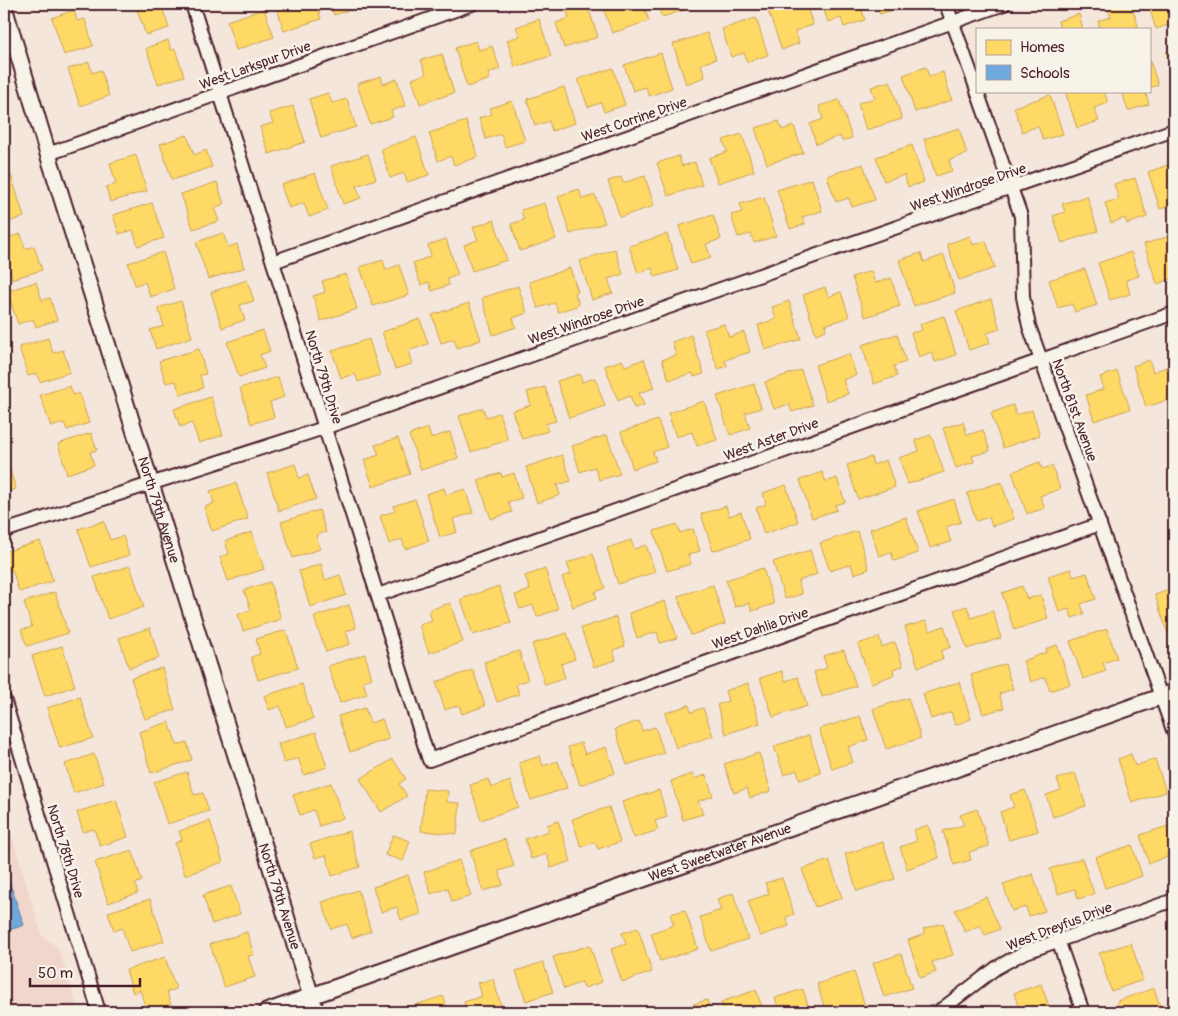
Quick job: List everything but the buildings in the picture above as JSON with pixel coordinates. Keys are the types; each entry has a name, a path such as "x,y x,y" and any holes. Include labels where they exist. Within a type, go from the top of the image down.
{"street":[{"name":"North 79th Drive","path":"192,4 429,760"},
{"name":"West Larkspur Drive","path":"48,154 472,4"},
{"name":"North 81st Avenue","path":"946,4 976,88"},
{"name":"West Corrine Drive","path":"273,262 1004,4"},
{"name":"North 79th Avenue","path":"4,7 48,154 316,1012"},
{"name":"North 81st Avenue","path":"977,92 1012,187 1020,216 1023,297 1029,326 1100,524 1168,694 1174,733"},
{"name":"West Windrose Drive","path":"4,531 324,428 1174,130"},
{"name":"West Aster Drive","path":"378,595 1174,313"},
{"name":"West Dahlia Drive","path":"429,760 1100,524"},
{"name":"West Sweetwater Avenue","path":"266,1012 1168,694"},
{"name":"North 78th Drive","path":"4,699 99,1012"},
{"name":"West Dreyfus Drive","path":"938,1012 996,968 1023,953 1174,900"},
{"path":"1058,940 1083,1012"}],"shaded area":[{"path":"4,809 42,936 58,947 79,1012 4,1012"}]}
